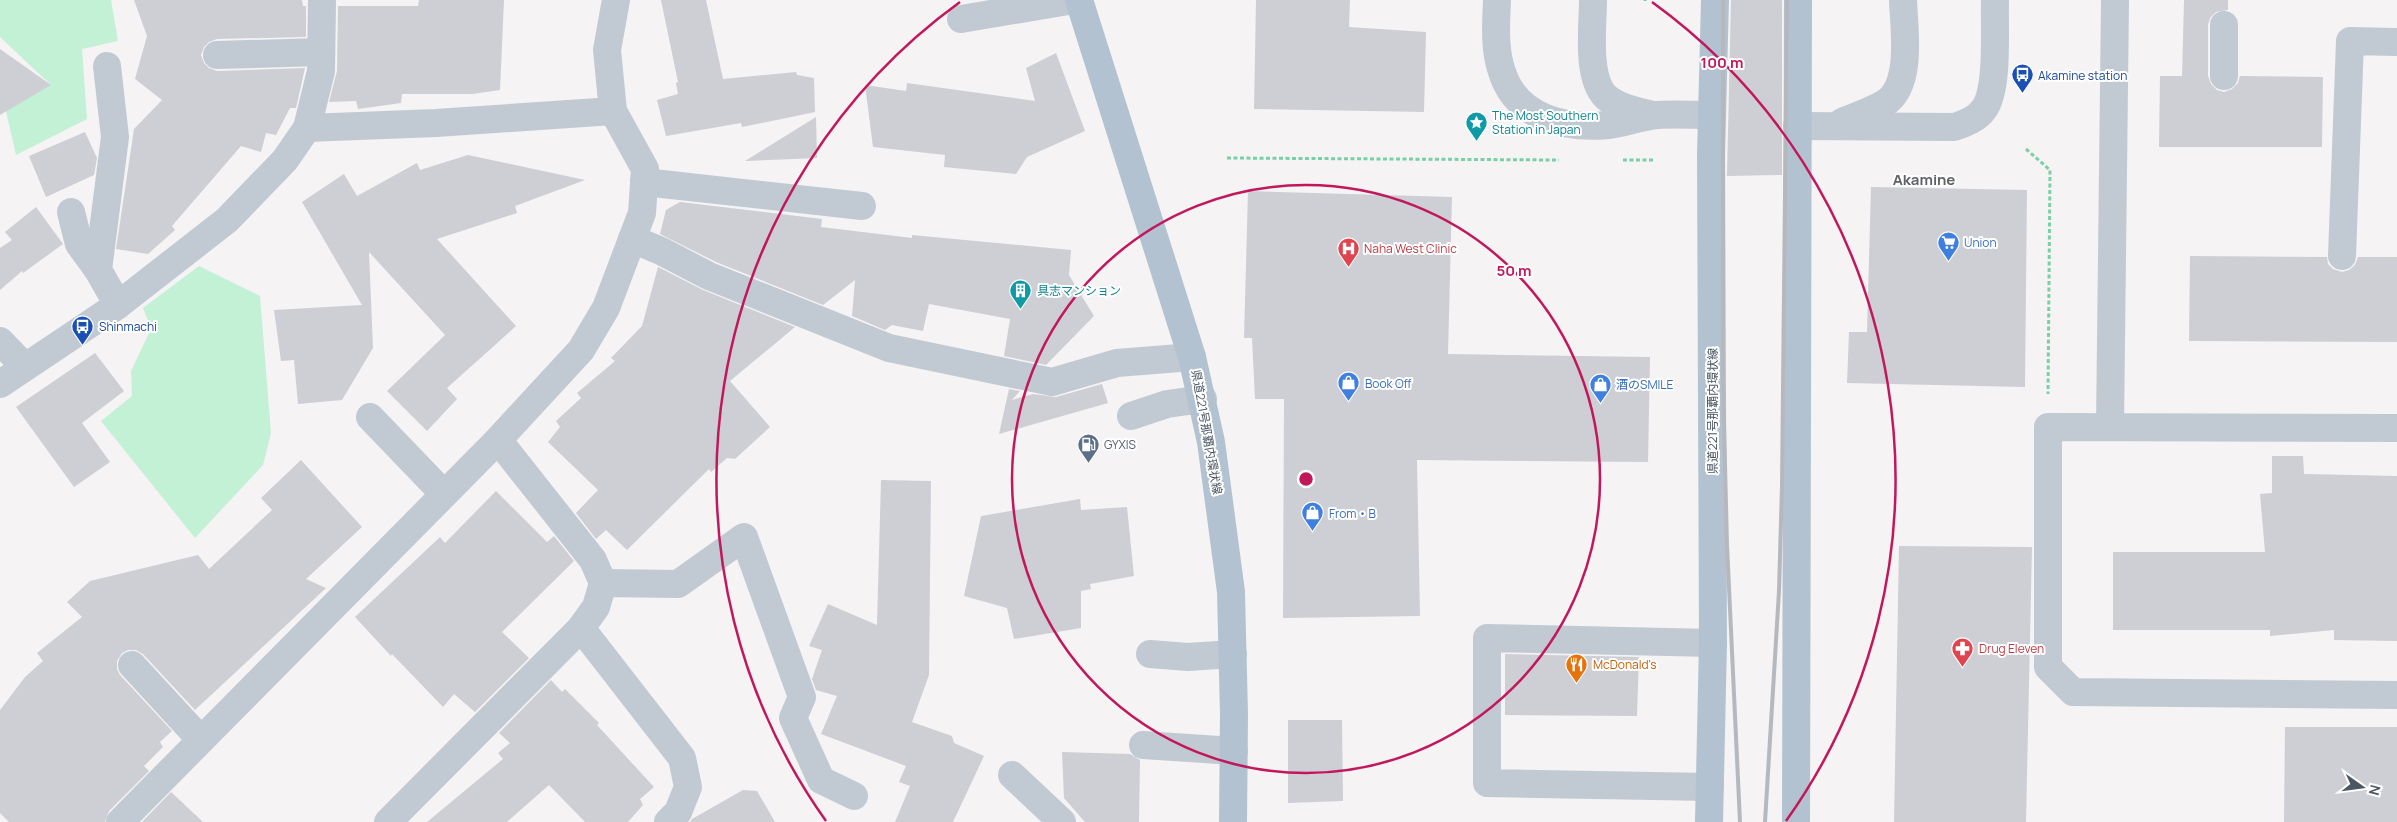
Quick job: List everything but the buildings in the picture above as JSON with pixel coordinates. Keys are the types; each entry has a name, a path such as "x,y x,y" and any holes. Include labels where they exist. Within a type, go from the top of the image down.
{"main road":[{"name":"県道221号那覇内環状線","path":"1079,0 1192,357 1203,399 1211,442 1230,583 1233,654 1233,822"},
{"name":"県道221号那覇内環状線","path":"1709,822 1713,643 1712,115 1715,0"},
{"path":"1796,822 1798,0"}],"street":[{"path":"0,384 118,305 227,220 285,160 307,128 321,71 322,0"},
{"path":"120,822 498,440 581,350 606,308 642,213 645,170 613,111 607,50 616,0"},
{"path":"961,19 1074,0"},
{"path":"1497,0 1496,47 1502,73 1515,97 1534,114 1562,124 1609,125 1657,115 1712,115"},
{"path":"1593,0 1592,52 1598,87 1607,98 1629,109 1657,115"},
{"path":"1834,126 1886,102 1897,91 1902,78 1904,64 1903,0"},
{"path":"1797,126 1954,127 1970,122 1984,109 1991,93 1994,68 1995,0"},
{"path":"2110,427 2115,0"},
{"path":"2224,25 2224,76"},
{"path":"2342,256 2350,42 2397,42"},
{"path":"217,56 321,52"},
{"path":"98,270 115,137 107,66"},
{"path":"307,128 436,123 613,111"},
{"path":"644,182 862,206"},
{"path":"71,212 79,244 98,270 118,305"},
{"path":"632,239 661,251 709,276 890,348 1052,382 1117,363 1192,357"},
{"path":"0,341 25,367"},
{"path":"1131,416 1167,404 1203,399"},
{"path":"370,418 444,494"},
{"path":"2397,428 2048,427 2048,666 2074,692 2397,695"},
{"path":"388,822 581,628 596,607 603,583 592,560 498,440"},
{"path":"603,583 678,584 744,538 802,697 793,718 822,780 854,796"},
{"path":"581,628 682,758 688,787 678,812 668,822"},
{"path":"1710,787 1487,783 1487,638 1713,643"},
{"path":"1150,654 1188,656 1233,654"},
{"path":"132,665 201,740"},
{"path":"1143,745 1234,751"},
{"path":"1012,775 1062,822"}],"path":[{"path":"2026,149 2050,170 2048,427"},
{"path":"1227,158 1564,160"},
{"path":"1614,160 1654,160"}],"green space":[{"path":"0,0 111,0 118,41 82,49 87,119 16,155 6,111 51,85 0,37"},
{"path":"199,266 260,296 271,433 263,465 195,538 101,421 132,396 131,371 151,329 143,308"}],"railway":[{"path":"1723,0 1723,383 1727,545 1740,822"},
{"path":"1765,822 1779,591 1782,486 1787,0"}],"place":[{"name":"Akamine station","path":"2022,94"},
{"name":"The Most Southern Station in Japan","path":"1476,141"},
{"name":"Union","path":"1948,261"},
{"name":"Naha West Clinic","path":"1348,267"},
{"name":"具志マンション","path":"1021,309"},
{"name":"Shinmachi","path":"83,345"},
{"name":"Book Off","path":"1349,402"},
{"name":"酒のSMILE","path":"1600,403"},
{"name":"GYXIS","path":"1088,463"},
{"name":"From・B","path":"1313,532"},
{"name":"Drug Eleven","path":"1963,667"},
{"name":"McDonald's","path":"1577,683"}],"district":[{"name":"Akamine","path":"1924,179"}]}
